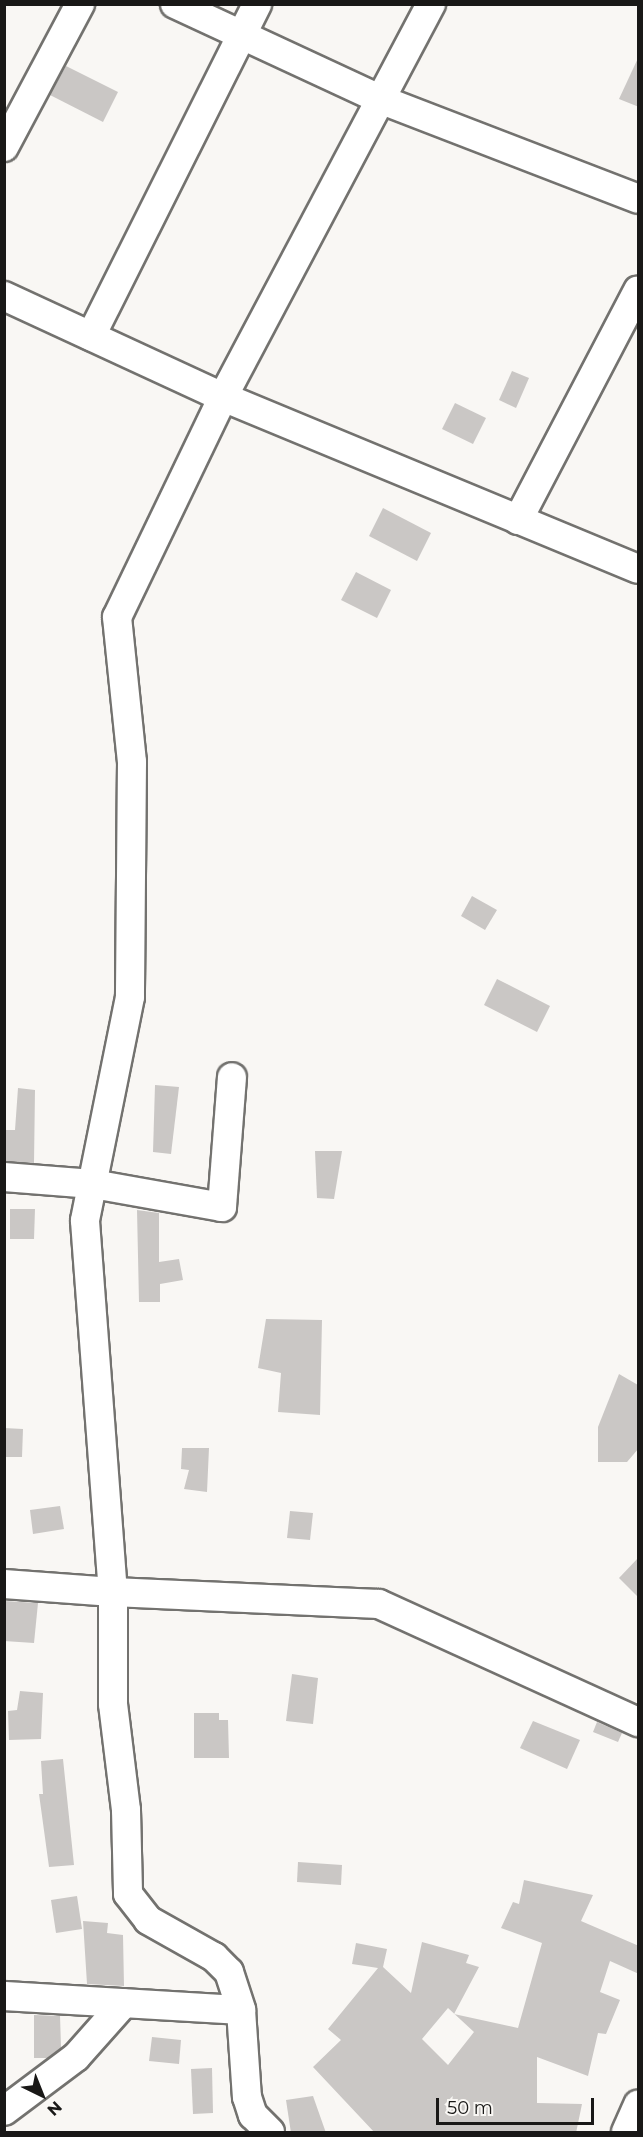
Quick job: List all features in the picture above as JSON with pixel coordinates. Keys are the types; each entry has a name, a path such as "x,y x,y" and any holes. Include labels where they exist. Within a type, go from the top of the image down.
{"street":[{"path":"4,147 80,4"},
{"path":"175,4 382,100 639,199"},
{"path":"91,336 257,4"},
{"path":"270,2133 253,2115 247,2097 241,2010 229,1972 214,1957 148,1920 128,1894 126,1810 113,1704 113,1592 85,1221 130,998 132,762 117,616 223,397 431,4"},
{"path":"518,520 639,290"},
{"path":"4,296 223,397 639,569"},
{"path":"4,1177 93,1184 222,1207 232,1077"},
{"path":"4,1584 113,1592 379,1604 639,1722"},
{"path":"4,1996 241,2010"},
{"path":"4,2111 76,2057 124,2003"},
{"path":"626,2133 639,2104"}],"building":[{"path":"639,56 639,107 619,99"},
{"path":"66,66 118,92 103,122 50,95"},
{"path":"512,371 529,378 516,408 499,400"},
{"path":"455,403 486,418 473,444 442,429"},
{"path":"383,508 431,533 417,561 369,536"},
{"path":"356,572 391,590 377,618 341,600"},
{"path":"472,896 497,910 485,930 461,916"},
{"path":"497,979 550,1006 537,1032 484,1005"},
{"path":"155,1085 179,1087 171,1154 153,1152"},
{"path":"18,1088 35,1090 34,1163 4,1161 4,1130 15,1130"},
{"path":"315,1151 342,1151 334,1199 317,1198"},
{"path":"10,1209 35,1209 34,1239 10,1239"},
{"path":"137,1210 159,1213 159,1262 179,1259 183,1280 160,1284 160,1302 139,1302"},
{"path":"266,1319 322,1320 320,1415 278,1412 281,1373 258,1368"},
{"path":"619,1374 638,1385 639,1448 627,1462 598,1462 598,1427"},
{"path":"4,1428 23,1429 22,1457 4,1457"},
{"path":"182,1448 209,1448 207,1492 184,1489 189,1470 181,1469"},
{"path":"60,1506 64,1529 33,1534 30,1510"},
{"path":"290,1511 313,1513 310,1540 287,1538"},
{"path":"639,1557 639,1598 619,1578"},
{"path":"4,1601 38,1603 34,1643 4,1641"},
{"path":"292,1674 318,1678 313,1724 286,1721"},
{"path":"20,1691 43,1693 41,1739 9,1740 8,1711 17,1710"},
{"path":"194,1713 219,1713 219,1720 228,1720 229,1758 194,1758"},
{"path":"533,1721 580,1740 567,1769 520,1748"},
{"path":"597,1722 622,1733 618,1742 593,1732"},
{"path":"63,1759 74,1865 49,1867 39,1794 43,1794 41,1761"},
{"path":"298,1862 342,1865 341,1885 297,1882"},
{"path":"524,1880 593,1895 581,1921 639,1946 639,1974 610,1961 600,1992 620,2000 606,2034 598,2033 588,2076 537,2057 537,2103 582,2104 576,2133 375,2133 313,2067 341,2040 328,2029 378,1968 352,1964 356,1943 387,1949 383,1967 411,1993 422,1942 469,1955 466,1963 479,1967 454,2014 448,2008 422,2039 448,2065 474,2032 455,2014 518,2028 542,1943 501,1928 513,1902 519,1904"},
{"path":"77,1896 82,1929 56,1933 51,1900"},
{"path":"83,1921 108,1923 107,1933 123,1935 124,1986 87,1984"},
{"path":"34,2015 60,2016 61,2048 48,2058 34,2058"},
{"path":"152,2037 181,2040 179,2064 149,2061"},
{"path":"212,2068 213,2113 193,2114 191,2069"},
{"path":"313,2096 326,2133 291,2133 286,2100"}]}
